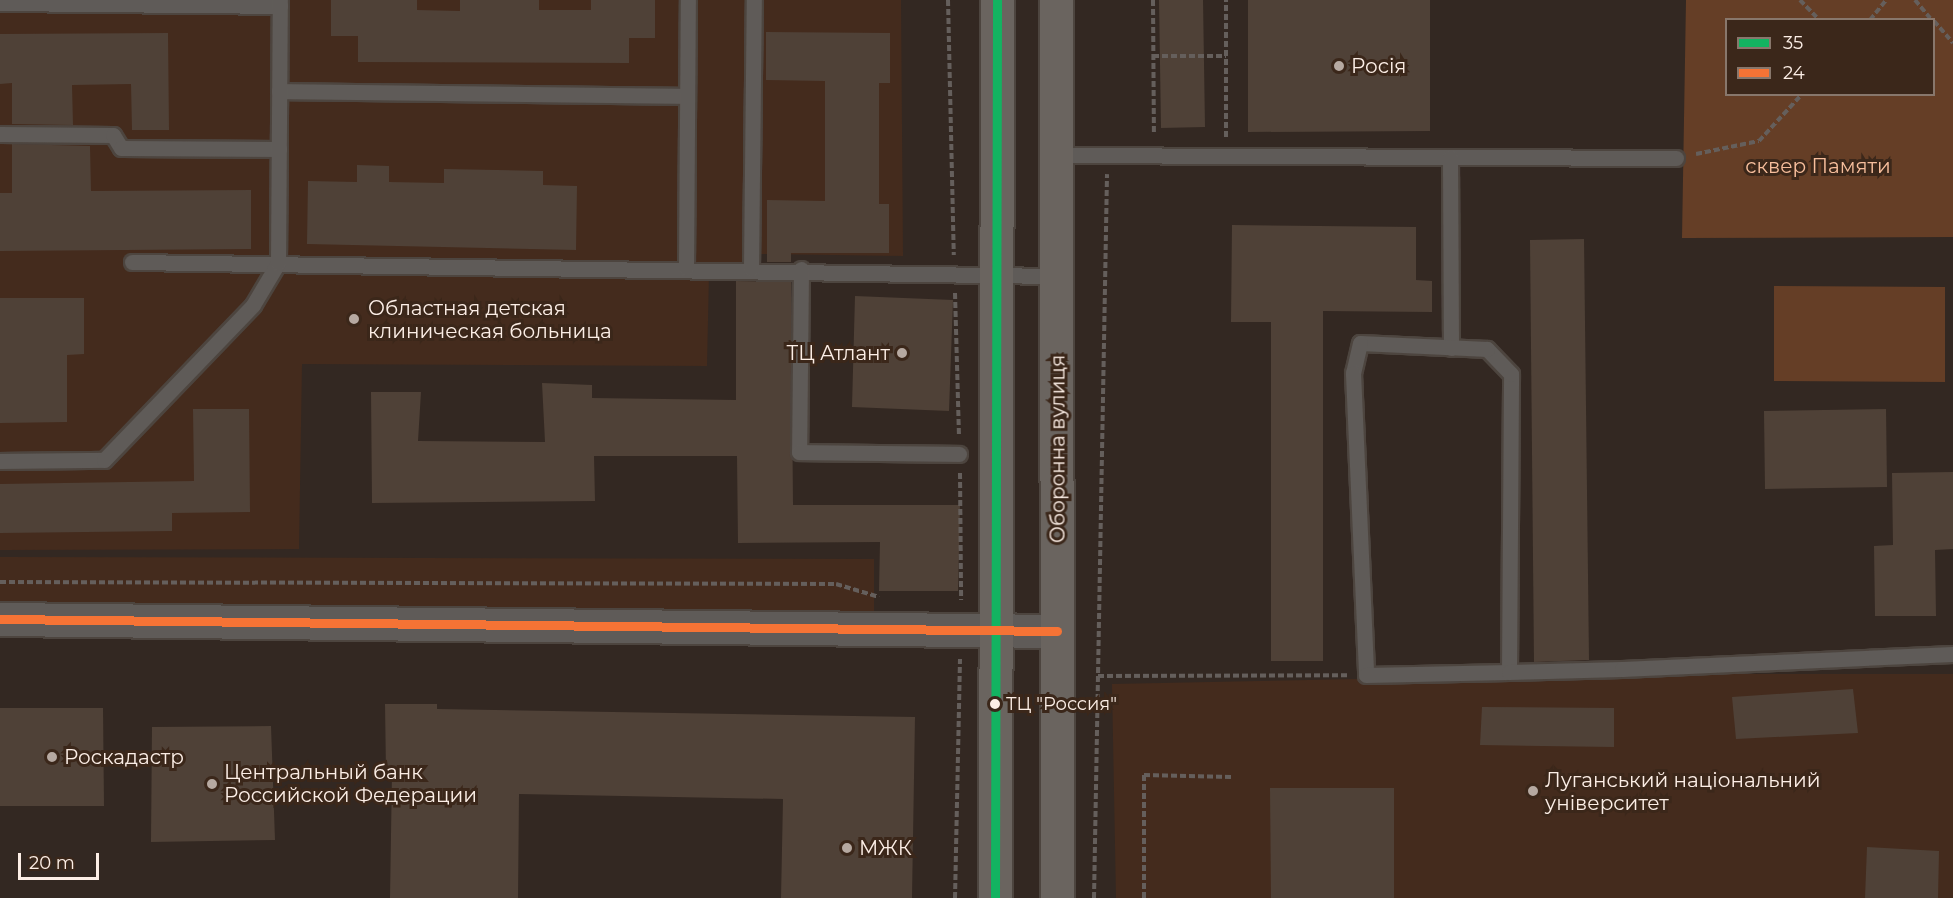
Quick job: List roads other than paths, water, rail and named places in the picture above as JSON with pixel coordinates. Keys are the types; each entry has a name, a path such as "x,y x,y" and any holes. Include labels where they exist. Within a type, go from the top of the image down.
{"main road":[{"path":"995,898 998,630 997,0"},
{"name":"Оборонна вулиця","path":"1056,0 1057,898"}],"street":[{"path":"0,620 1057,631"}],"lane":[{"path":"686,268 688,0"},
{"path":"751,269 754,0"},
{"path":"0,3 280,3 278,263 253,305 105,460 0,461"},
{"path":"279,91 687,96"},
{"path":"0,134 113,135 121,148 279,149"},
{"path":"1057,155 1676,158"},
{"path":"1450,157 1451,348"},
{"path":"132,262 801,269 998,272 1058,276"},
{"path":"801,269 799,452 959,454"},
{"path":"1509,672 1511,374 1487,349 1360,343 1353,373 1366,675 1509,672 1953,654"}],"place":[{"name":"Росія","path":"1339,66"},
{"name":"Областная детская клиническая больница","path":"354,319"},
{"name":"ТЦ Атлант","path":"902,353"},
{"name":"ТЦ \"Россия\"","path":"995,704"},
{"name":"Роскадастр","path":"52,757"},
{"name":"Центральный банк Российской Федерации","path":"212,784"},
{"name":"Луганський національний університет","path":"1533,791"},
{"name":"МЖК","path":"847,848"}],"park label":[{"name":"сквер Памяти","path":"1818,166"}]}
